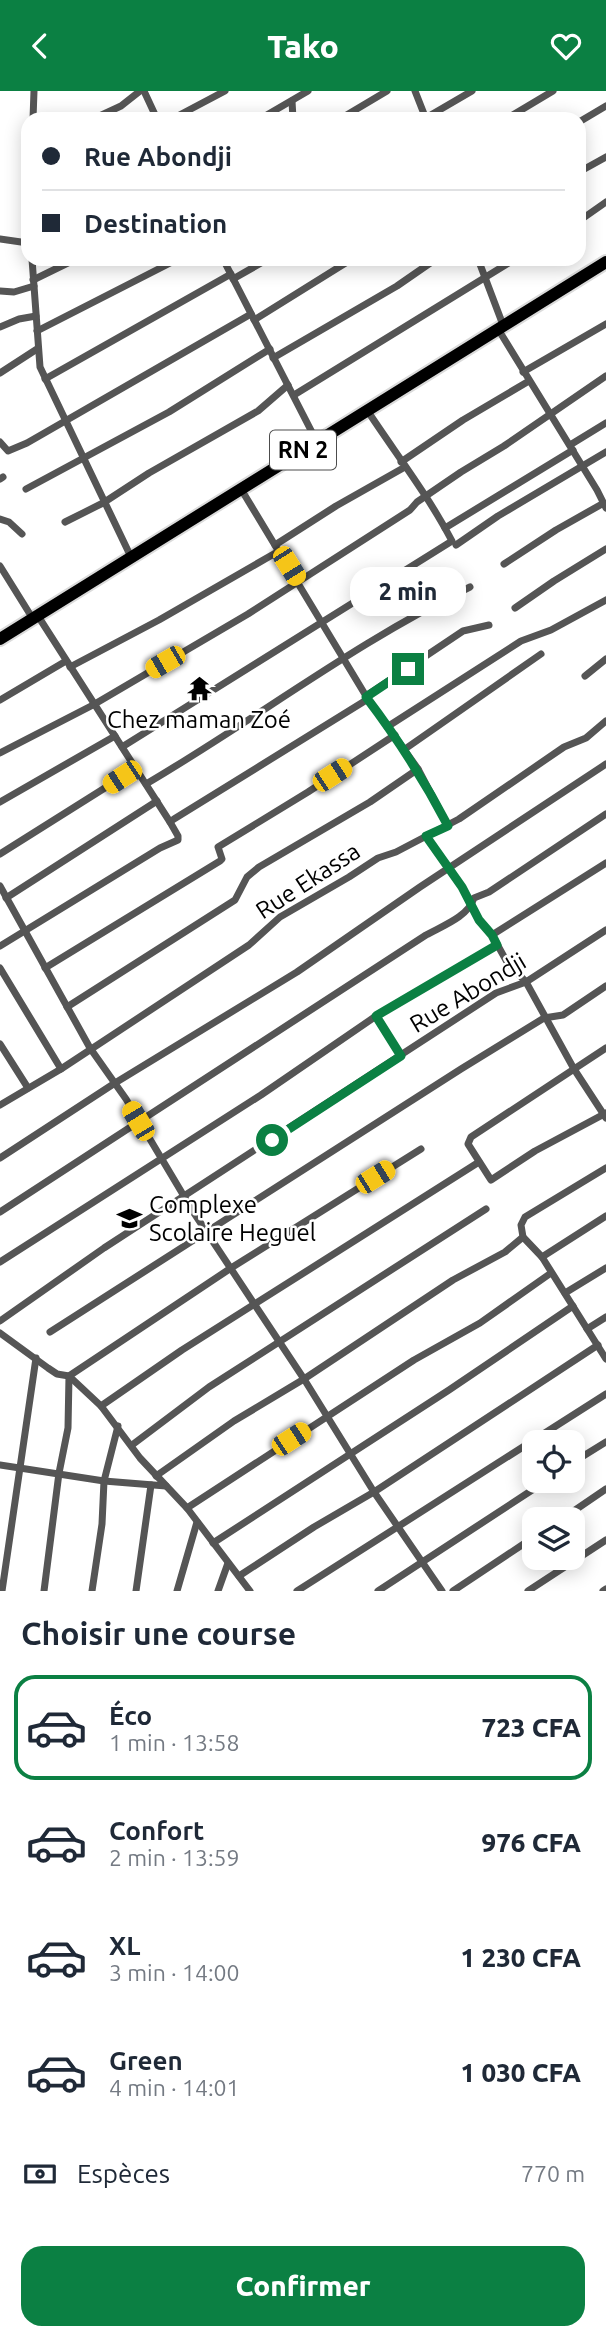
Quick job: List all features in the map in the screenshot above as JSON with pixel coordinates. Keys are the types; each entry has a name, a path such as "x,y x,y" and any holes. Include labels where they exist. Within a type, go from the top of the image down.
{"highway":[{"name":"RN 2","path":"0,639 606,262"}],"street":[{"path":"33,112 34,91"},
{"path":"108,112 142,91 153,112"},
{"path":"185,112 225,91"},
{"path":"272,112 308,91"},
{"path":"352,112 387,91"},
{"path":"415,91 422,112"},
{"path":"437,112 472,91"},
{"path":"518,112 553,91"},
{"path":"292,101 293,112"},
{"path":"586,118 606,106"},
{"path":"586,168 606,157"},
{"path":"586,216 606,202"},
{"path":"0,239 21,242"},
{"path":"32,266 40,367 131,557"},
{"path":"0,291 14,292 63,266"},
{"path":"37,331 164,266"},
{"path":"226,266 317,442"},
{"path":"45,379 254,266"},
{"path":"0,442 8,451 13,450 340,266"},
{"path":"273,358 397,286 426,266"},
{"path":"481,266 501,327 523,372 605,506 556,530 504,564"},
{"path":"294,394 504,266"},
{"path":"0,327 36,316"},
{"path":"523,372 606,324"},
{"path":"0,373 37,349"},
{"path":"26,489 169,412 270,349"},
{"path":"0,753 93,705 248,614 410,510 426,496 606,376"},
{"path":"0,700 159,620 277,548 336,506 403,465 463,420 529,381"},
{"path":"65,521 103,503 149,473 258,411 288,385"},
{"path":"122,747 452,541 426,496 367,410"},
{"path":"445,528 606,423"},
{"path":"456,545 498,516 606,452"},
{"path":"241,489 367,698 418,769 448,826"},
{"path":"0,519 9,522 22,534"},
{"path":"515,608 554,580 606,549"},
{"path":"0,566 3,577 68,664 178,836 178,840 160,848 0,947"},
{"path":"146,784 210,746 343,658 470,587"},
{"path":"387,727 521,642 551,630 606,600"},
{"path":"170,822 367,698 463,631 489,625"},
{"path":"405,749 541,653"},
{"path":"585,676 606,659"},
{"name":"Rue Ekassa","path":"0,1105 61,1069 249,945 279,917 377,858 396,852 448,826 564,747 586,739 606,721"},
{"path":"45,968 222,859 218,848 395,734"},
{"path":"0,802 115,736"},
{"path":"0,1158 115,1083 297,972 606,764"},
{"path":"0,854 135,769"},
{"path":"67,1007 235,900 247,877 259,867 348,816 418,769"},
{"path":"6,898 157,801"},
{"path":"0,1212 426,935 461,915 474,898 489,892 606,814"},
{"path":"426,836 450,869 507,962 526,982 574,1069 605,1115 535,1151 491,1180 468,1144 471,1137 574,1069 606,1048"},
{"path":"492,935 606,863"},
{"path":"0,886 90,1048 115,1083 184,1196 304,1379 374,1492 442,1591"},
{"name":"Rue Abondji","path":"0,1321 104,1248 496,993 526,982 606,930"},
{"path":"0,1262 261,1095 376,1016 497,945"},
{"path":"0,968 61,1069"},
{"path":"50,1332 544,1018 563,1015 606,986"},
{"path":"376,1016 401,1056"},
{"path":"0,1046 28,1089"},
{"path":"69,1376 231,1268 421,1149"},
{"path":"101,1406 182,1350 479,1162"},
{"path":"606,1168 525,1217 521,1225 523,1237 542,1257 606,1359"},
{"path":"132,1445 209,1387 486,1209"},
{"path":"542,1257 606,1216"},
{"path":"156,1476 234,1421 304,1379 453,1280 505,1252 523,1237"},
{"path":"565,1293 606,1269"},
{"path":"187,1508 414,1360 480,1323 551,1273"},
{"path":"213,1542 573,1306"},
{"path":"587,1329 606,1317"},
{"path":"0,1333 57,1374 69,1376 101,1406 156,1476 187,1508 250,1591"},
{"path":"239,1576 374,1492 598,1345"},
{"path":"2,1591 36,1358"},
{"path":"44,1591 59,1473 68,1427 69,1376"},
{"path":"297,1591 606,1394"},
{"path":"92,1591 102,1524 104,1481 118,1426"},
{"path":"585,1455 606,1442"},
{"path":"0,1465 104,1481 167,1486"},
{"path":"136,1591 151,1485"},
{"path":"580,1507 606,1489"},
{"path":"378,1591 527,1493"},
{"path":"177,1591 197,1522"},
{"path":"528,1591 606,1540"},
{"path":"453,1591 522,1545"},
{"path":"218,1591 228,1563"}],"place":[{"name":"Chez maman Zoé","path":"199,689"},
{"name":"Complexe Scolaire Heguel","path":"129,1219"}],"route":[{"path":"272,1140 401,1056 376,1016 497,945 479,920 462,887 426,836 448,826 426,784 395,734 366,697 408,669"}]}
